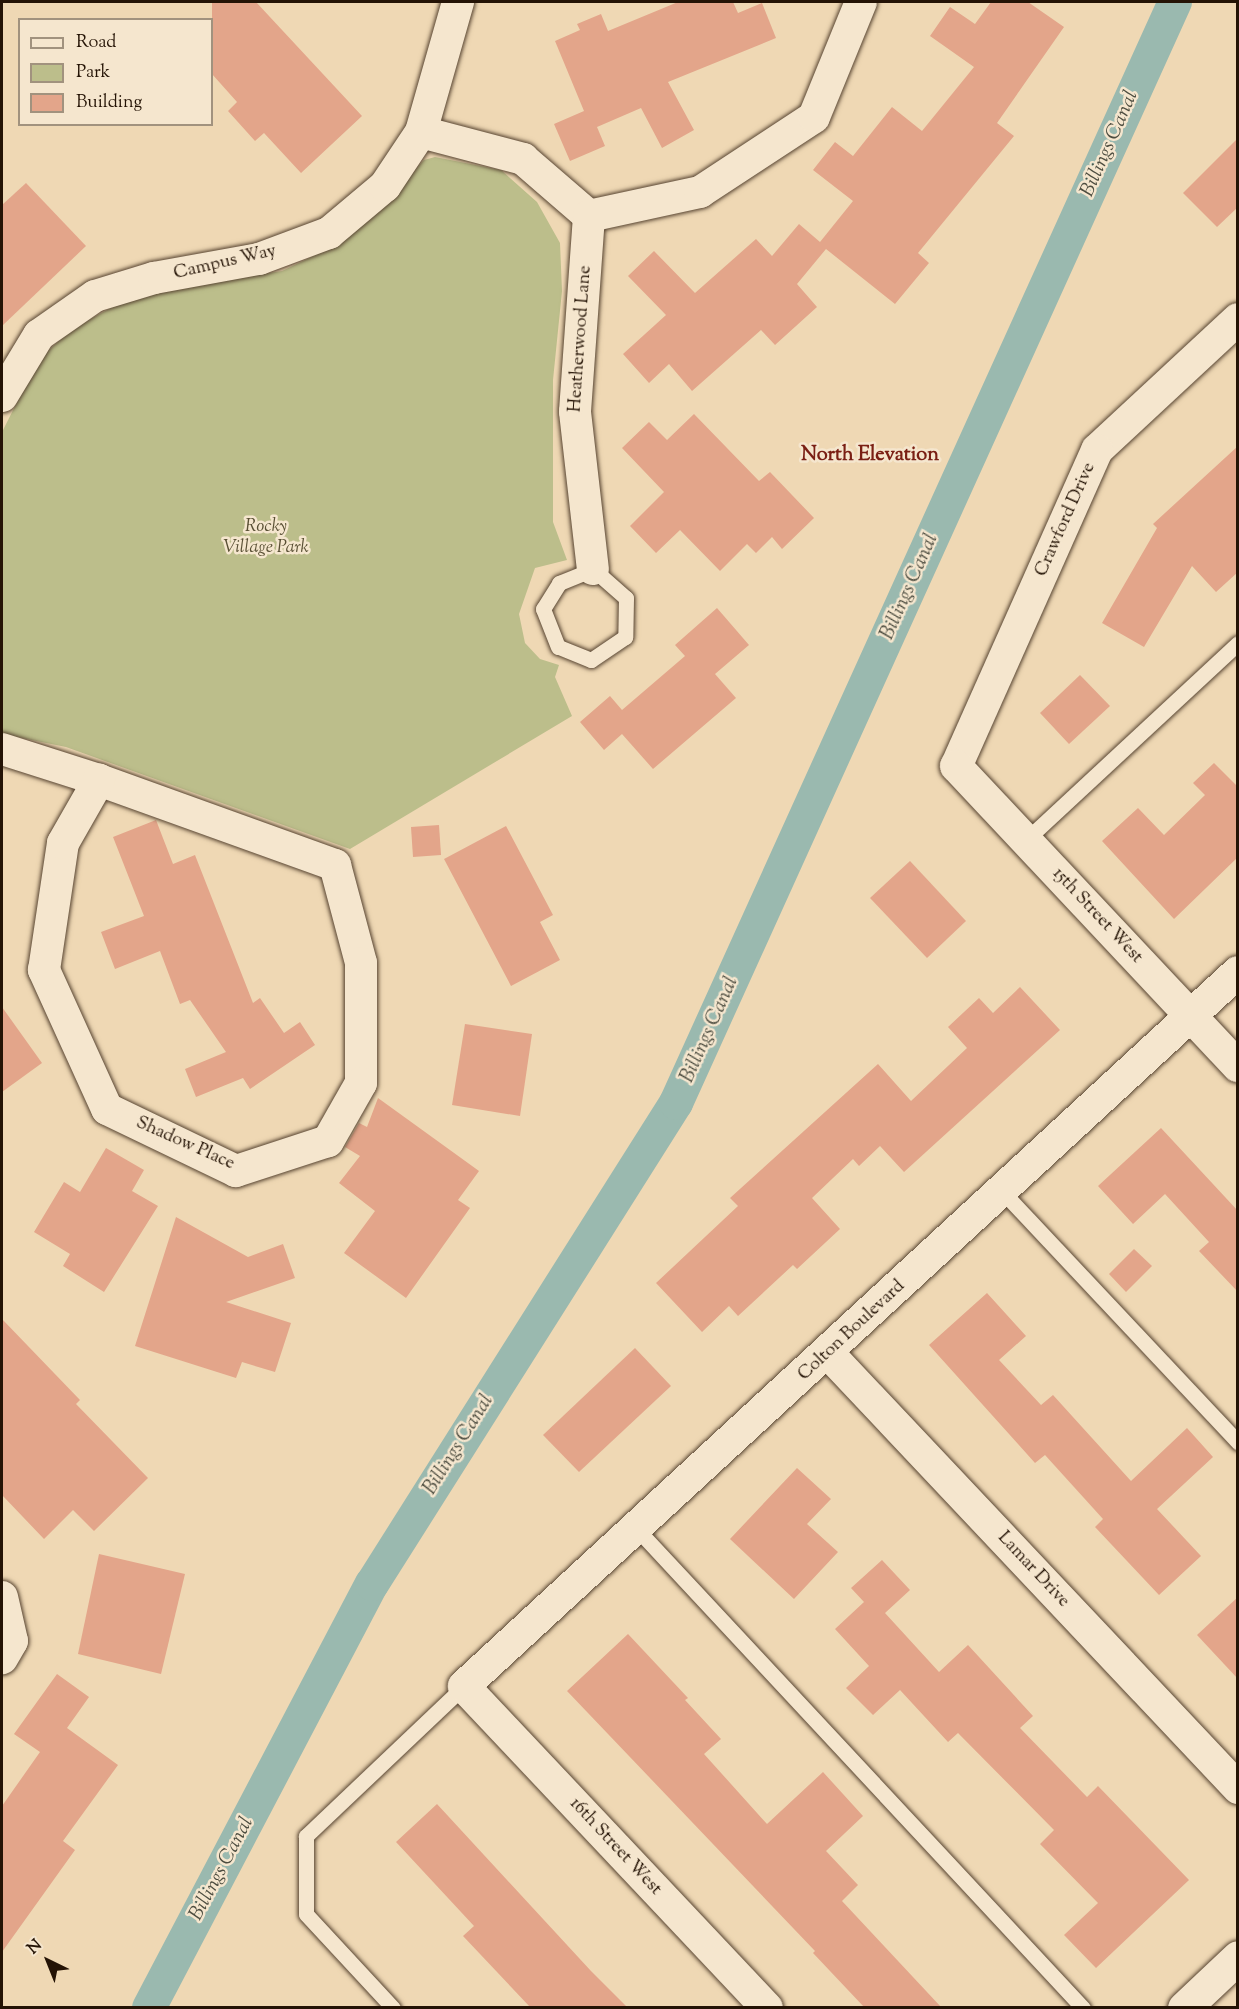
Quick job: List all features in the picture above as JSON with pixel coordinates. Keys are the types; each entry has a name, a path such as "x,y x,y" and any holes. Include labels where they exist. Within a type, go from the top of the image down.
{"street":[{"name":"Campus Way","path":"2,396 39,335 95,296 154,278 260,259 329,233 385,186 422,132 458,2"},
{"path":"422,132 523,159 589,216 700,192 814,117 861,2"},
{"name":"Heatherwood Lane","path":"589,216 575,412 593,569"},
{"name":"Crawford Drive","path":"956,766 1097,450 1238,319"},
{"name":"Shadow Place","path":"2,749 99,780 335,865 361,963 361,1083 328,1141 236,1171 107,1109 44,970 63,843 99,780"},
{"name":"15th Street West","path":"956,766 1238,1066"},
{"name":"Colton Boulevard","path":"464,1686 828,1353 1238,972"},
{"name":"Lamar Drive","path":"828,1353 1238,1788"},
{"path":"2,1597 12,1641 2,1658"},
{"name":"16th Street West","path":"464,1686 767,2007"},
{"path":"1184,2007 1238,1957"}],"lane":[{"path":"593,569 626,598 625,637 591,660 558,647 543,609 559,583 593,569"},
{"path":"1026,840 1238,643"},
{"path":"1002,1191 1238,1442"},
{"path":"636,1528 1083,2007"},
{"path":"393,2007 306,1914 306,1836 464,1686"}],"green space":[{"name":"Rocky Village Park","path":"435,157 501,170 537,202 560,243 562,291 553,380 553,522 567,560 535,568 519,614 525,643 540,659 559,665 555,677 572,716 350,849 66,747 2,734 2,432 39,359 72,329 120,303 197,284 282,271 341,243 424,160"}],"building":[{"path":"212,2 256,2 362,116 301,173 264,133 255,141 228,111 237,102 213,75"},
{"path":"678,2 733,2 738,13 762,3 776,38 668,82 694,130 662,148 641,108 597,127 605,146 570,161 554,124 584,111 555,41 580,30 577,24 601,14 608,31"},
{"path":"991,2 1028,2 1064,27 997,123 1014,136 918,253 929,263 895,304 826,249 797,284 817,307 775,345 761,330 692,391 669,364 649,383 623,354 666,315 628,276 654,251 695,293 756,239 772,256 799,224 820,242 853,201 813,170 835,142 853,156 892,107 922,131 974,67 930,36 950,7 975,24"},
{"path":"1238,138 1238,207 1217,227 1183,193"},
{"path":"26,183 86,246 2,326 2,205"},
{"path":"694,414 759,481 770,472 814,518 782,549 772,537 756,553 747,544 720,571 680,530 656,553 630,526 664,492 622,448 649,422 667,440"},
{"path":"1238,446 1238,572 1216,592 1192,566 1144,647 1102,623 1157,528 1153,524"},
{"path":"717,608 749,645 715,674 736,698 653,769 622,734 604,750 580,722 610,696 622,710 685,656 675,645"},
{"path":"1080,675 1110,706 1069,744 1040,713"},
{"path":"1214,763 1238,787 1238,857 1174,919 1102,841 1138,808 1164,835 1205,795 1193,783"},
{"path":"156,820 173,864 195,855 253,1003 260,998 284,1033 300,1022 315,1045 250,1089 243,1078 196,1097 185,1069 226,1052 190,1000 180,1004 160,951 115,969 101,932 144,916 113,837"},
{"path":"439,825 441,855 413,857 411,827"},
{"path":"506,826 553,915 540,922 560,960 511,986 444,859"},
{"path":"910,861 966,921 927,958 870,898"},
{"path":"1020,987 1060,1030 904,1172 880,1146 859,1166 853,1159 812,1198 840,1229 797,1269 793,1265 738,1316 729,1306 702,1332 656,1283 738,1206 730,1198 878,1064 911,1101 967,1048 948,1027 979,998 993,1013"},
{"path":"2,1007 42,1063 2,1092"},
{"path":"465,1024 532,1034 520,1116 452,1105"},
{"path":"378,1098 479,1171 458,1200 470,1208 406,1298 344,1253 375,1211 339,1183 360,1156 345,1147 359,1123 367,1127"},
{"path":"1161,1128 1238,1211 1238,1292 1199,1251 1209,1242 1165,1194 1133,1224 1098,1186"},
{"path":"106,1148 144,1170 132,1191 158,1206 104,1292 63,1266 70,1254 34,1232 64,1182 80,1192"},
{"path":"176,1217 248,1257 283,1244 295,1278 226,1302 291,1323 275,1372 242,1362 236,1378 135,1346"},
{"path":"1134,1249 1152,1266 1126,1292 1109,1274"},
{"path":"987,1293 1026,1336 999,1360 1041,1405 1053,1395 1131,1481 1187,1428 1213,1457 1157,1509 1201,1556 1159,1595 1095,1527 1103,1519 1045,1455 1035,1463 929,1345"},
{"path":"2,1319 80,1400 76,1404 148,1478 94,1531 73,1510 44,1539 2,1495"},
{"path":"635,1348 671,1386 579,1472 543,1435"},
{"path":"797,1468 831,1499 807,1524 838,1552 794,1599 730,1539"},
{"path":"99,1554 185,1574 161,1674 78,1654"},
{"path":"882,1560 910,1590 885,1613 939,1672 968,1645 1033,1716 1020,1728 1087,1797 1098,1786 1189,1880 1096,1968 1064,1935 1098,1903 1040,1844 1054,1830 958,1733 948,1742 900,1690 873,1715 846,1688 869,1666 835,1629 864,1602 851,1588"},
{"path":"1238,1597 1238,1679 1197,1635"},
{"path":"628,1634 688,1698 685,1700 721,1739 704,1754 767,1824 823,1772 863,1816 826,1851 858,1885 842,1901 941,2007 864,2007 813,1953 815,1951 567,1691"},
{"path":"57,1674 89,1697 67,1728 118,1765 63,1841 75,1850 2,1952 2,1806 40,1752 14,1734"},
{"path":"437,1804 627,2007 530,2007 463,1936 474,1926 396,1842"}],"waterway":[{"name":"Billings Canal","path":"149,2008 372,1584 676,1103 1175,2"}],"district":[{"name":"North Elevation","path":"870,455"}]}
